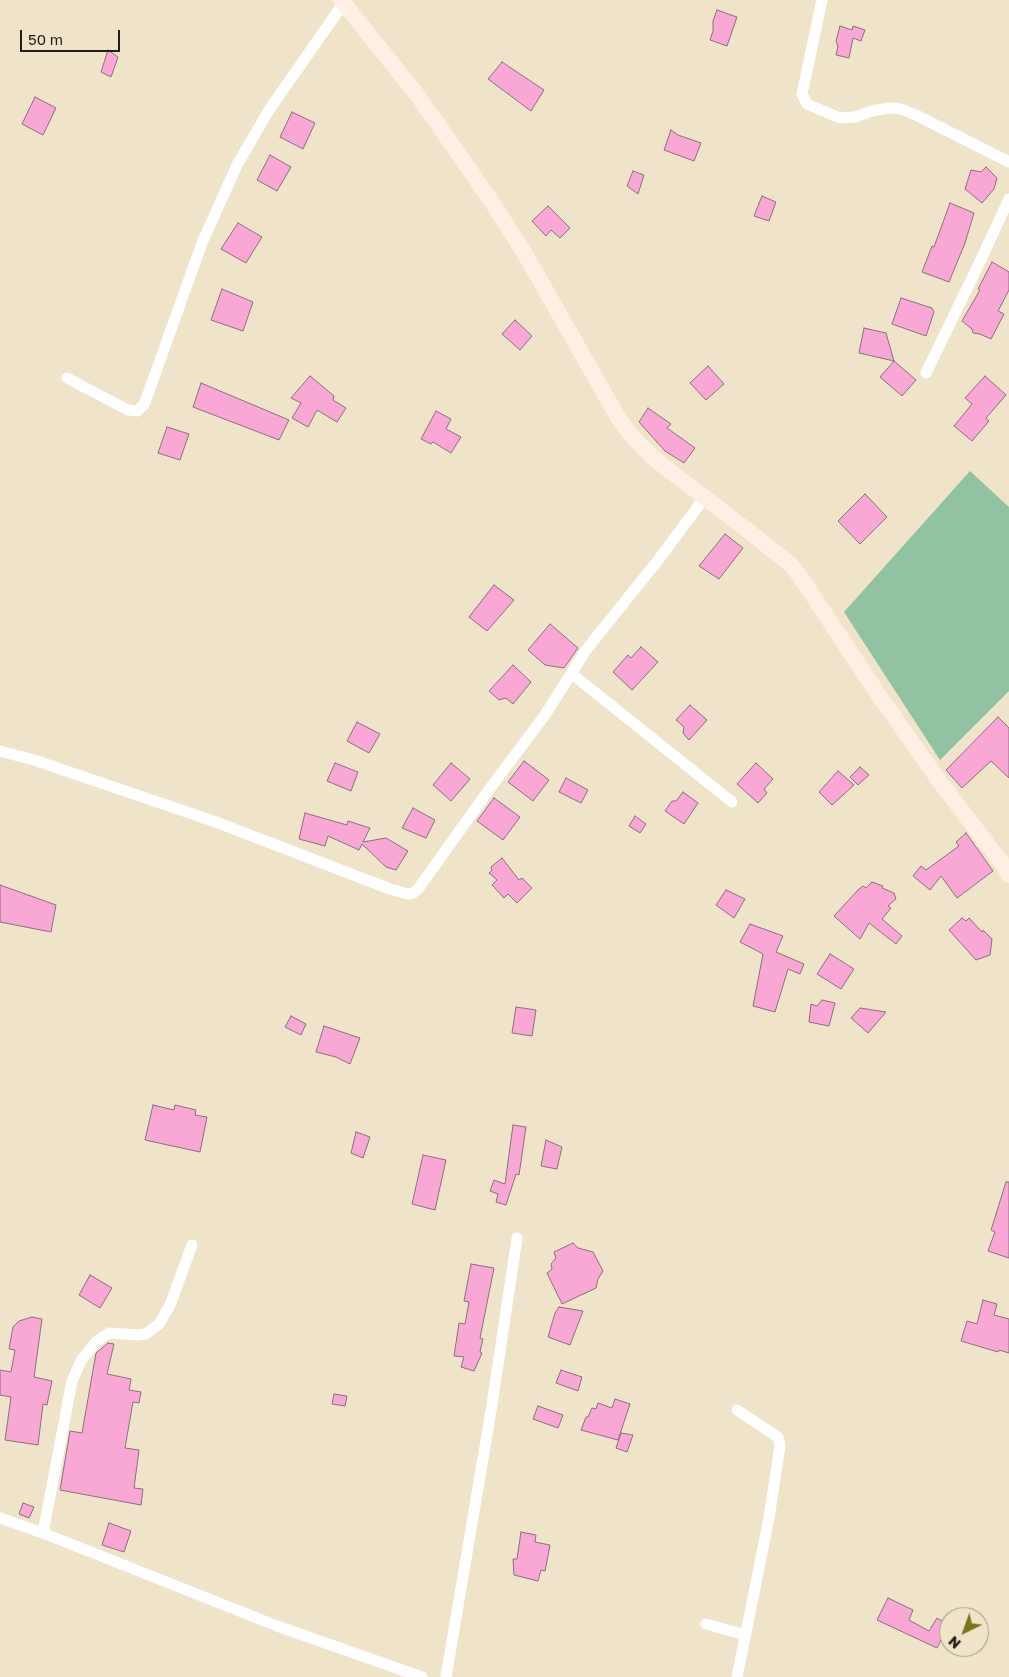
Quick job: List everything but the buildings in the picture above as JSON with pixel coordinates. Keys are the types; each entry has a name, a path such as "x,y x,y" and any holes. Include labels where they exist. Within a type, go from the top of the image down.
{"main road":[{"path":"342,2 418,96 490,199 525,254 630,435 652,457 784,560 800,576 881,698 940,782 1007,867"}],"street":[{"path":"822,0 802,94 807,104 840,118 855,117 889,108 901,109 1009,162"},
{"path":"67,378 128,410 137,411 144,405 202,243 237,165 268,110 342,2"},
{"path":"926,373 1009,199"},
{"path":"0,751 34,760 224,825 390,889 408,894 418,889 545,715 586,650 659,559 704,498"},
{"path":"572,674 732,802"},
{"path":"446,1677 491,1411 517,1238"},
{"path":"43,1533 72,1381 82,1359 97,1341 109,1333 137,1336 146,1334 159,1324 170,1305 192,1246"},
{"path":"737,1677 769,1518 780,1445 778,1437 738,1410"},
{"path":"0,1518 43,1533 277,1626 422,1677"},
{"path":"706,1624 745,1635"}],"green space":[{"path":"970,471 1009,507 1009,691 940,760 844,612"}]}
